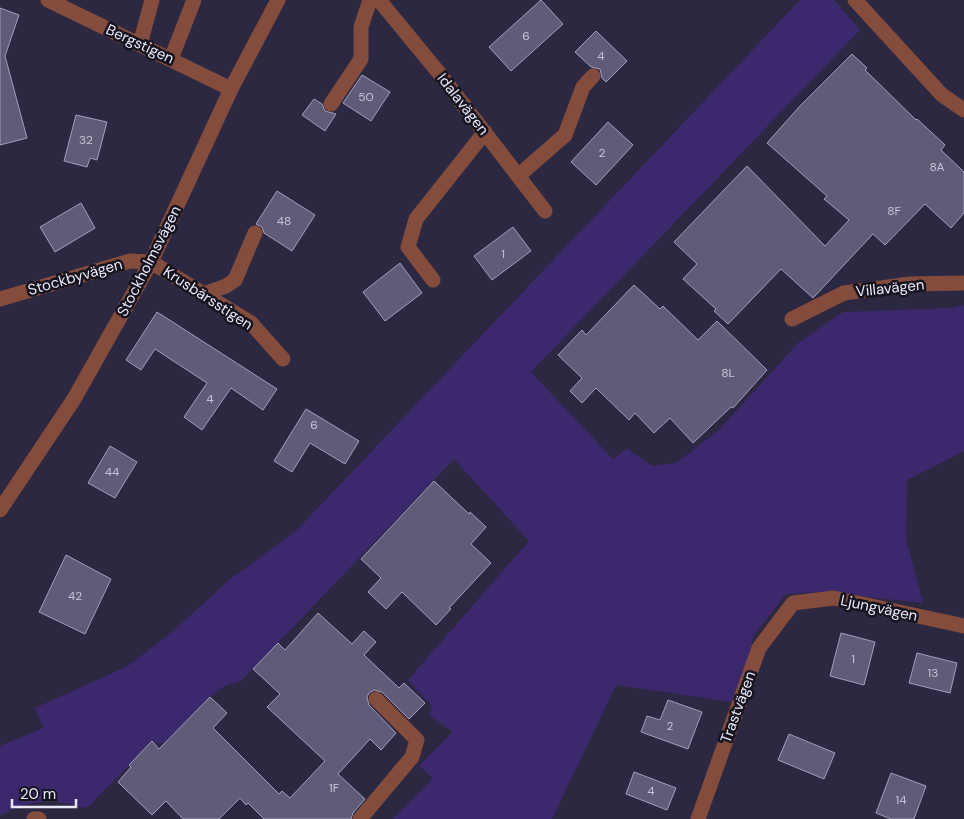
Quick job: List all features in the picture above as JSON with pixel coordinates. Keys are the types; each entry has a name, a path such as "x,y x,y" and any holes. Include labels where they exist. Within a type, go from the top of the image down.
{"street":[{"name":"Bergstigen","path":"48,0 232,89"},
{"path":"138,42 152,0"},
{"path":"171,59 194,0"},
{"name":"Stockholmsvägen","path":"0,510 74,399 151,262 232,89 278,0"},
{"path":"331,104 361,59 361,26 370,0"},
{"name":"Idalavägen","path":"379,0 440,73 545,211"},
{"path":"856,0 942,95 964,110"},
{"path":"518,176 565,135 583,87 593,76"},
{"path":"433,280 408,247 416,219 484,132"},
{"path":"204,294 226,286 235,280 255,233"},
{"name":"Stockbyvägen","path":"0,299 130,261 151,262"},
{"name":"Krusbärsstigen","path":"151,262 251,324 283,359"},
{"name":"Villavägen","path":"792,319 844,293 910,284 964,283"},
{"name":"Ljungvägen","path":"793,604 834,598 964,626"},
{"name":"Trastvägen","path":"698,819 759,648 793,604"},
{"path":"360,819 412,757 417,740 376,699"},
{"path":"34,819 39,819"}],"shaded area":[{"path":"800,0 834,0 860,30 531,372 613,459 627,448 652,466 676,463 719,430 798,343 843,312 952,308 964,305 964,451 907,480 906,539 923,603 822,592 786,594 753,636 746,685 732,702 616,685 552,819 393,819 433,778 419,766 453,732 429,715 432,706 408,680 529,541 454,459 241,681 224,686 210,697 164,744 152,742 87,808 50,800 21,806 0,815 0,746 43,728 35,708 128,666 171,633 229,580 296,531"}],"building":[{"path":"541,0 563,24 511,71 489,47"},
{"path":"0,8 19,15 5,56 27,138 0,145"},
{"path":"596,31 627,61 606,82 602,78 600,69 591,67 575,52"},
{"path":"852,54 867,68 865,70 916,120 945,145 941,150 964,172 964,213 951,228 925,204 885,245 873,234 813,298 781,269 728,324 714,311 716,309 683,279 697,264 674,242 747,166 825,246 849,220 824,199 827,196 767,143 800,106"},
{"path":"362,75 390,92 371,121 343,103"},
{"path":"314,99 322,104 325,111 336,114 325,131 302,115"},
{"path":"76,115 107,122 97,160 90,158 87,167 64,161"},
{"path":"608,122 633,145 596,185 571,162"},
{"path":"277,191 315,215 292,251 264,233 262,227 256,224"},
{"path":"81,203 95,228 55,252 40,227"},
{"path":"513,227 531,251 492,280 474,256"},
{"path":"400,263 422,293 385,321 363,292"},
{"path":"634,285 660,309 663,306 698,340 717,321 767,370 733,408 731,407 693,443 670,418 654,433 635,413 629,420 596,388 582,403 570,391 582,378 558,355 582,330 586,335"},
{"path":"157,312 277,389 263,410 231,388 202,430 184,417 207,383 155,349 141,370 126,360"},
{"path":"306,409 359,441 345,464 310,443 292,472 274,461"},
{"path":"110,446 137,462 115,498 88,483"},
{"path":"434,481 469,514 470,512 486,527 471,544 491,563 449,608 451,609 436,625 402,592 386,609 368,592 381,578 361,559"},
{"path":"66,555 111,579 85,634 39,612"},
{"path":"318,613 352,644 364,631 376,642 364,655 399,688 404,683 425,703 409,719 382,692 374,690 369,693 367,697 369,705 396,733 381,750 370,739 338,774 365,799 353,813 351,819 264,819 248,803 246,805 240,798 219,819 183,819 166,801 152,815 118,782 131,767 129,765 152,741 159,749 210,697 227,713 213,728 279,794 282,791 290,798 325,761 267,707 280,694 253,669 278,643 285,650"},
{"path":"841,633 875,642 864,685 830,676"},
{"path":"917,653 957,663 950,693 909,683"},
{"path":"668,700 702,712 688,749 641,732 647,716 660,720"},
{"path":"789,734 835,753 824,779 778,760"},
{"path":"634,772 676,788 667,810 626,794"},
{"path":"891,773 926,786 914,819 891,819 876,813"}]}
